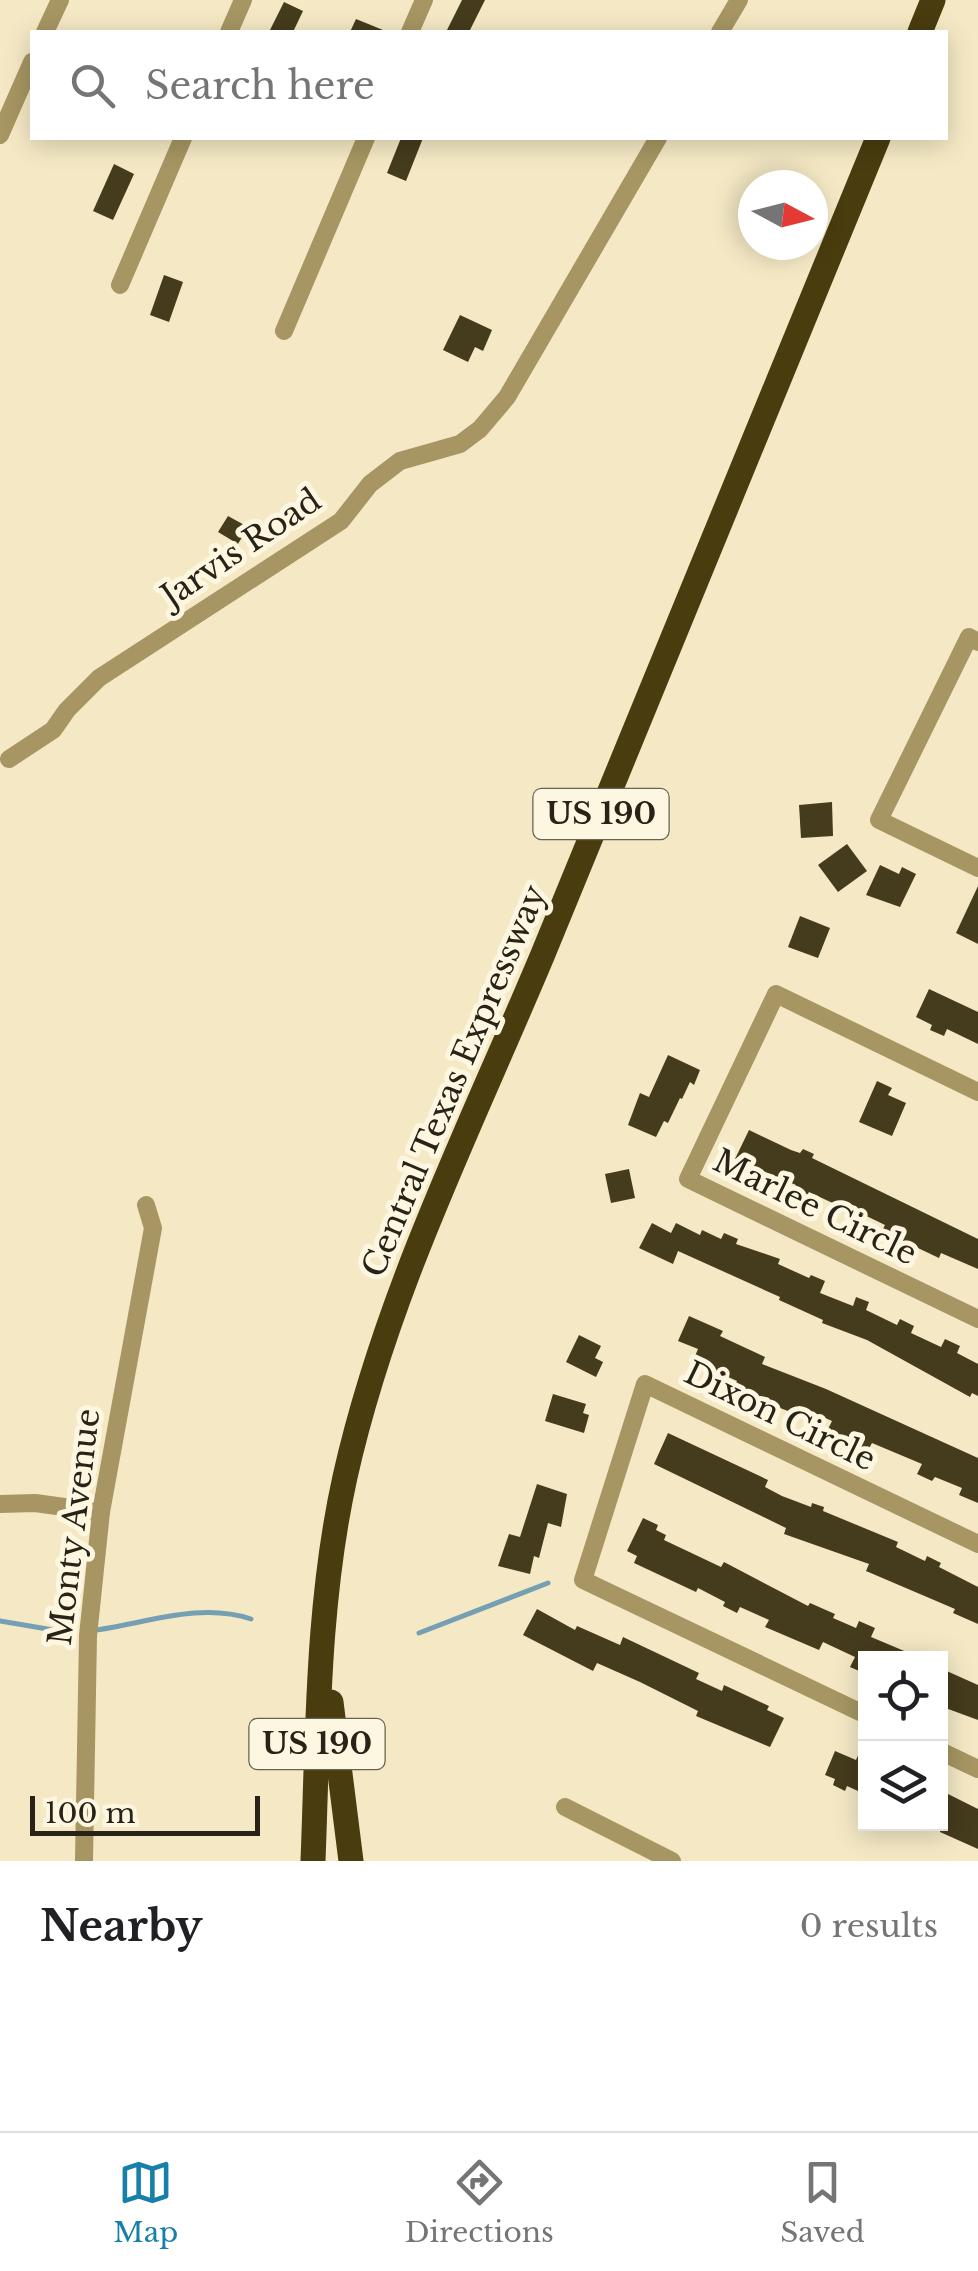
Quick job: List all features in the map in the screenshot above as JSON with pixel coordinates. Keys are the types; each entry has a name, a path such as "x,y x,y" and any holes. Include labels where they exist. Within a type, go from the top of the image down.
{"highway":[{"path":"921,30 933,0"},
{"name":"Central Texas Expressway","path":"313,1861 322,1626 345,1478 378,1361 412,1259 608,799 877,140"},
{"path":"322,1626 351,1861"}],"street":[{"path":"46,30 60,0"},
{"path":"230,30 243,0"},
{"path":"411,30 424,0"},
{"path":"721,30 739,0"},
{"path":"0,136 30,67"},
{"path":"120,285 183,140"},
{"path":"284,331 365,140"},
{"name":"Jarvis Road","path":"9,759 53,730 99,678 342,520 370,484 400,461 460,444 480,428 507,398 657,140"},
{"path":"978,642 969,637 879,820 978,868"},
{"name":"Marlee Circle","path":"978,1092 776,994 688,1179 978,1319"},
{"name":"Monty Avenue","path":"84,1861 88,1636 101,1512 153,1228 146,1205"},
{"name":"Dixon Circle","path":"858,1711 583,1580 645,1384 978,1544"},
{"path":"0,1504 35,1503 101,1512"},
{"path":"948,1755 978,1769"},
{"path":"565,1807 672,1861"}],"building":[{"path":"462,0 485,0 470,30 447,30"},
{"path":"284,2 303,11 294,30 270,30"},
{"path":"356,19 383,30 351,30"},
{"path":"400,140 422,140 406,181 387,173"},
{"path":"114,164 134,174 113,220 93,211"},
{"path":"164,275 183,282 169,322 150,315"},
{"path":"460,315 492,330 483,351 475,347 468,362 443,350"},
{"path":"228,516 248,527 238,544 218,532"},
{"path":"832,802 833,836 801,838 799,805"},
{"path":"847,844 867,871 838,892 818,865"},
{"path":"880,865 899,874 902,867 916,874 900,907 866,895"},
{"path":"978,886 978,944 956,933"},
{"path":"800,916 830,928 818,958 788,947"},
{"path":"929,989 978,1012 978,1044 947,1029 944,1036 930,1030 932,1025 916,1017"},
{"path":"668,1055 700,1070 694,1085 690,1082 656,1137 628,1125 640,1093 649,1097"},
{"path":"877,1081 892,1088 888,1095 906,1103 892,1136 859,1122"},
{"path":"749,1130 791,1150 800,1153 803,1149 814,1154 812,1158 978,1239 978,1269 941,1253 939,1258 882,1231 885,1225 854,1210 851,1216 837,1210 839,1206 809,1192 807,1195 794,1189 796,1185 735,1159"},
{"path":"629,1169 635,1198 611,1203 605,1174"},
{"path":"652,1223 671,1233 676,1223 700,1235 702,1230 721,1239 724,1233 738,1239 736,1244 780,1259 778,1264 825,1281 820,1293 853,1306 856,1297 869,1302 866,1310 897,1325 900,1319 914,1326 911,1333 941,1347 945,1339 960,1346 957,1353 978,1364 978,1396 972,1393 970,1397 867,1340 822,1323 823,1320 779,1300 780,1297 678,1251 673,1264 639,1248"},
{"path":"689,1316 765,1357 762,1364 978,1458 978,1503 959,1495 962,1488 917,1474 922,1464 872,1443 868,1450 827,1431 832,1421 799,1406 796,1414 764,1402 735,1386 737,1381 693,1361 698,1349 678,1341"},
{"path":"579,1335 601,1346 595,1358 603,1362 596,1377 566,1362"},
{"path":"553,1394 586,1404 583,1413 589,1415 584,1433 545,1421"},
{"path":"668,1433 768,1480 765,1487 782,1496 811,1507 812,1503 824,1507 823,1511 898,1542 896,1547 925,1561 927,1556 941,1563 939,1567 978,1587 978,1624 953,1613 955,1609 866,1571 869,1564 784,1534 786,1528 654,1464"},
{"path":"537,1484 567,1494 561,1527 548,1523 539,1558 534,1556 530,1574 498,1566 509,1534 520,1537"},
{"path":"643,1518 658,1525 656,1530 666,1535 664,1540 721,1567 724,1562 808,1606 810,1603 835,1614 833,1618 856,1628 859,1621 875,1628 871,1637 904,1651 858,1651 858,1670 850,1667 855,1657 823,1642 819,1650 765,1627 769,1620 740,1607 737,1613 698,1588 696,1592 634,1563 637,1556 627,1551"},
{"path":"537,1609 575,1630 577,1626 620,1645 623,1637 699,1673 696,1679 722,1691 724,1685 769,1706 767,1710 784,1718 770,1747 696,1716 698,1711 640,1682 597,1663 593,1671 523,1635"},
{"path":"948,1672 978,1685 978,1720 948,1709"},
{"path":"835,1751 856,1760 858,1756 858,1791 847,1786 845,1791 833,1785 835,1779 825,1775"},
{"path":"948,1794 978,1809 978,1849 940,1832 948,1831"}],"waterway":[{"path":"419,1633 548,1583"},
{"path":"96,1630 193,1613 232,1614 251,1619"},
{"path":"0,1621 71,1633"}]}
